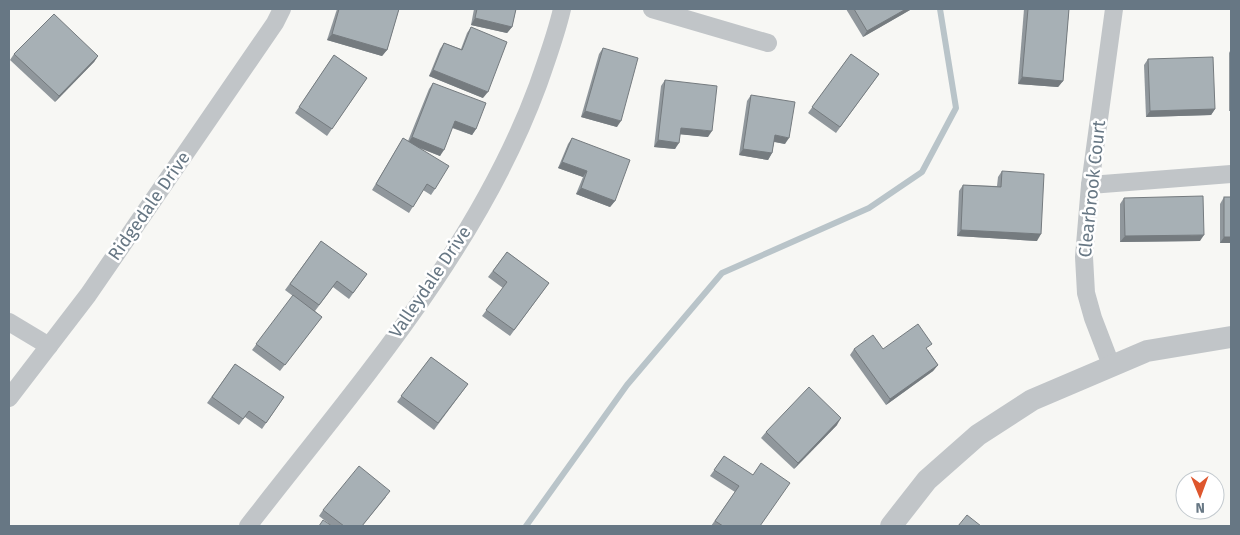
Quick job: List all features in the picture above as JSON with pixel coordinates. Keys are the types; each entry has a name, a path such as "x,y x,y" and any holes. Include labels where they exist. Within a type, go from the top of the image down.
{"street":[{"name":"Ridgedale Drive","path":"9,398 88,295 276,23 282,9"},
{"name":"Valleydale Drive","path":"248,526 425,296 492,188 526,119 557,34 562,9"},
{"path":"652,9 768,42"},
{"name":"Clearbrook Court","path":"1111,365 1093,318 1086,293 1084,257 1090,185 1114,9"},
{"path":"1090,185 1231,174"},
{"path":"9,322 49,346"},
{"path":"892,526 927,480 978,435 1032,400 1147,351 1231,337"}],"building":[{"path":"339,9 399,9 387,50 332,34"},
{"path":"477,9 516,9 512,27 475,18"},
{"path":"854,9 906,9 867,31"},
{"path":"1028,9 1069,9 1063,81 1022,77"},
{"path":"54,14 98,56 59,96 14,54"},
{"path":"471,27 507,42 488,92 433,70 444,43 462,50"},
{"path":"603,48 638,58 621,121 585,111"},
{"path":"851,54 879,74 840,127 812,107"},
{"path":"334,55 367,78 332,129 299,107"},
{"path":"1213,57 1215,109 1150,111 1148,59"},
{"path":"665,80 717,86 712,131 681,128 679,143 658,140"},
{"path":"433,83 486,103 476,129 455,121 444,150 412,137"},
{"path":"751,95 795,102 789,138 775,135 772,153 743,149"},
{"path":"403,138 449,166 435,189 427,184 413,207 376,184"},
{"path":"572,138 630,160 615,201 581,188 587,171 562,162"},
{"path":"1002,171 1044,174 1041,234 961,230 963,185 1001,187"},
{"path":"1203,196 1204,235 1125,236 1124,198"},
{"path":"1224,197 1231,197 1231,237 1224,237"},
{"path":"321,241 367,274 353,293 337,281 319,305 290,284"},
{"path":"507,252 549,283 514,330 486,310 507,282 493,271"},
{"path":"293,295 322,317 285,365 256,344"},
{"path":"918,324 932,344 926,348 938,365 890,399 854,349 873,335 883,349"},
{"path":"431,357 468,384 438,423 401,396"},
{"path":"235,364 284,397 266,423 249,411 243,419 212,397"},
{"path":"809,387 841,418 798,463 766,432"},
{"path":"724,456 753,475 761,463 790,483 760,526 723,526 715,521 739,486 714,470"},
{"path":"359,466 390,491 362,526 344,526 323,510"},
{"path":"967,515 981,526 958,526"},
{"path":"323,520 332,526 319,526"}],"waterway":[{"path":"526,526 627,385 722,273 869,208 922,172 956,108 940,9"}]}
